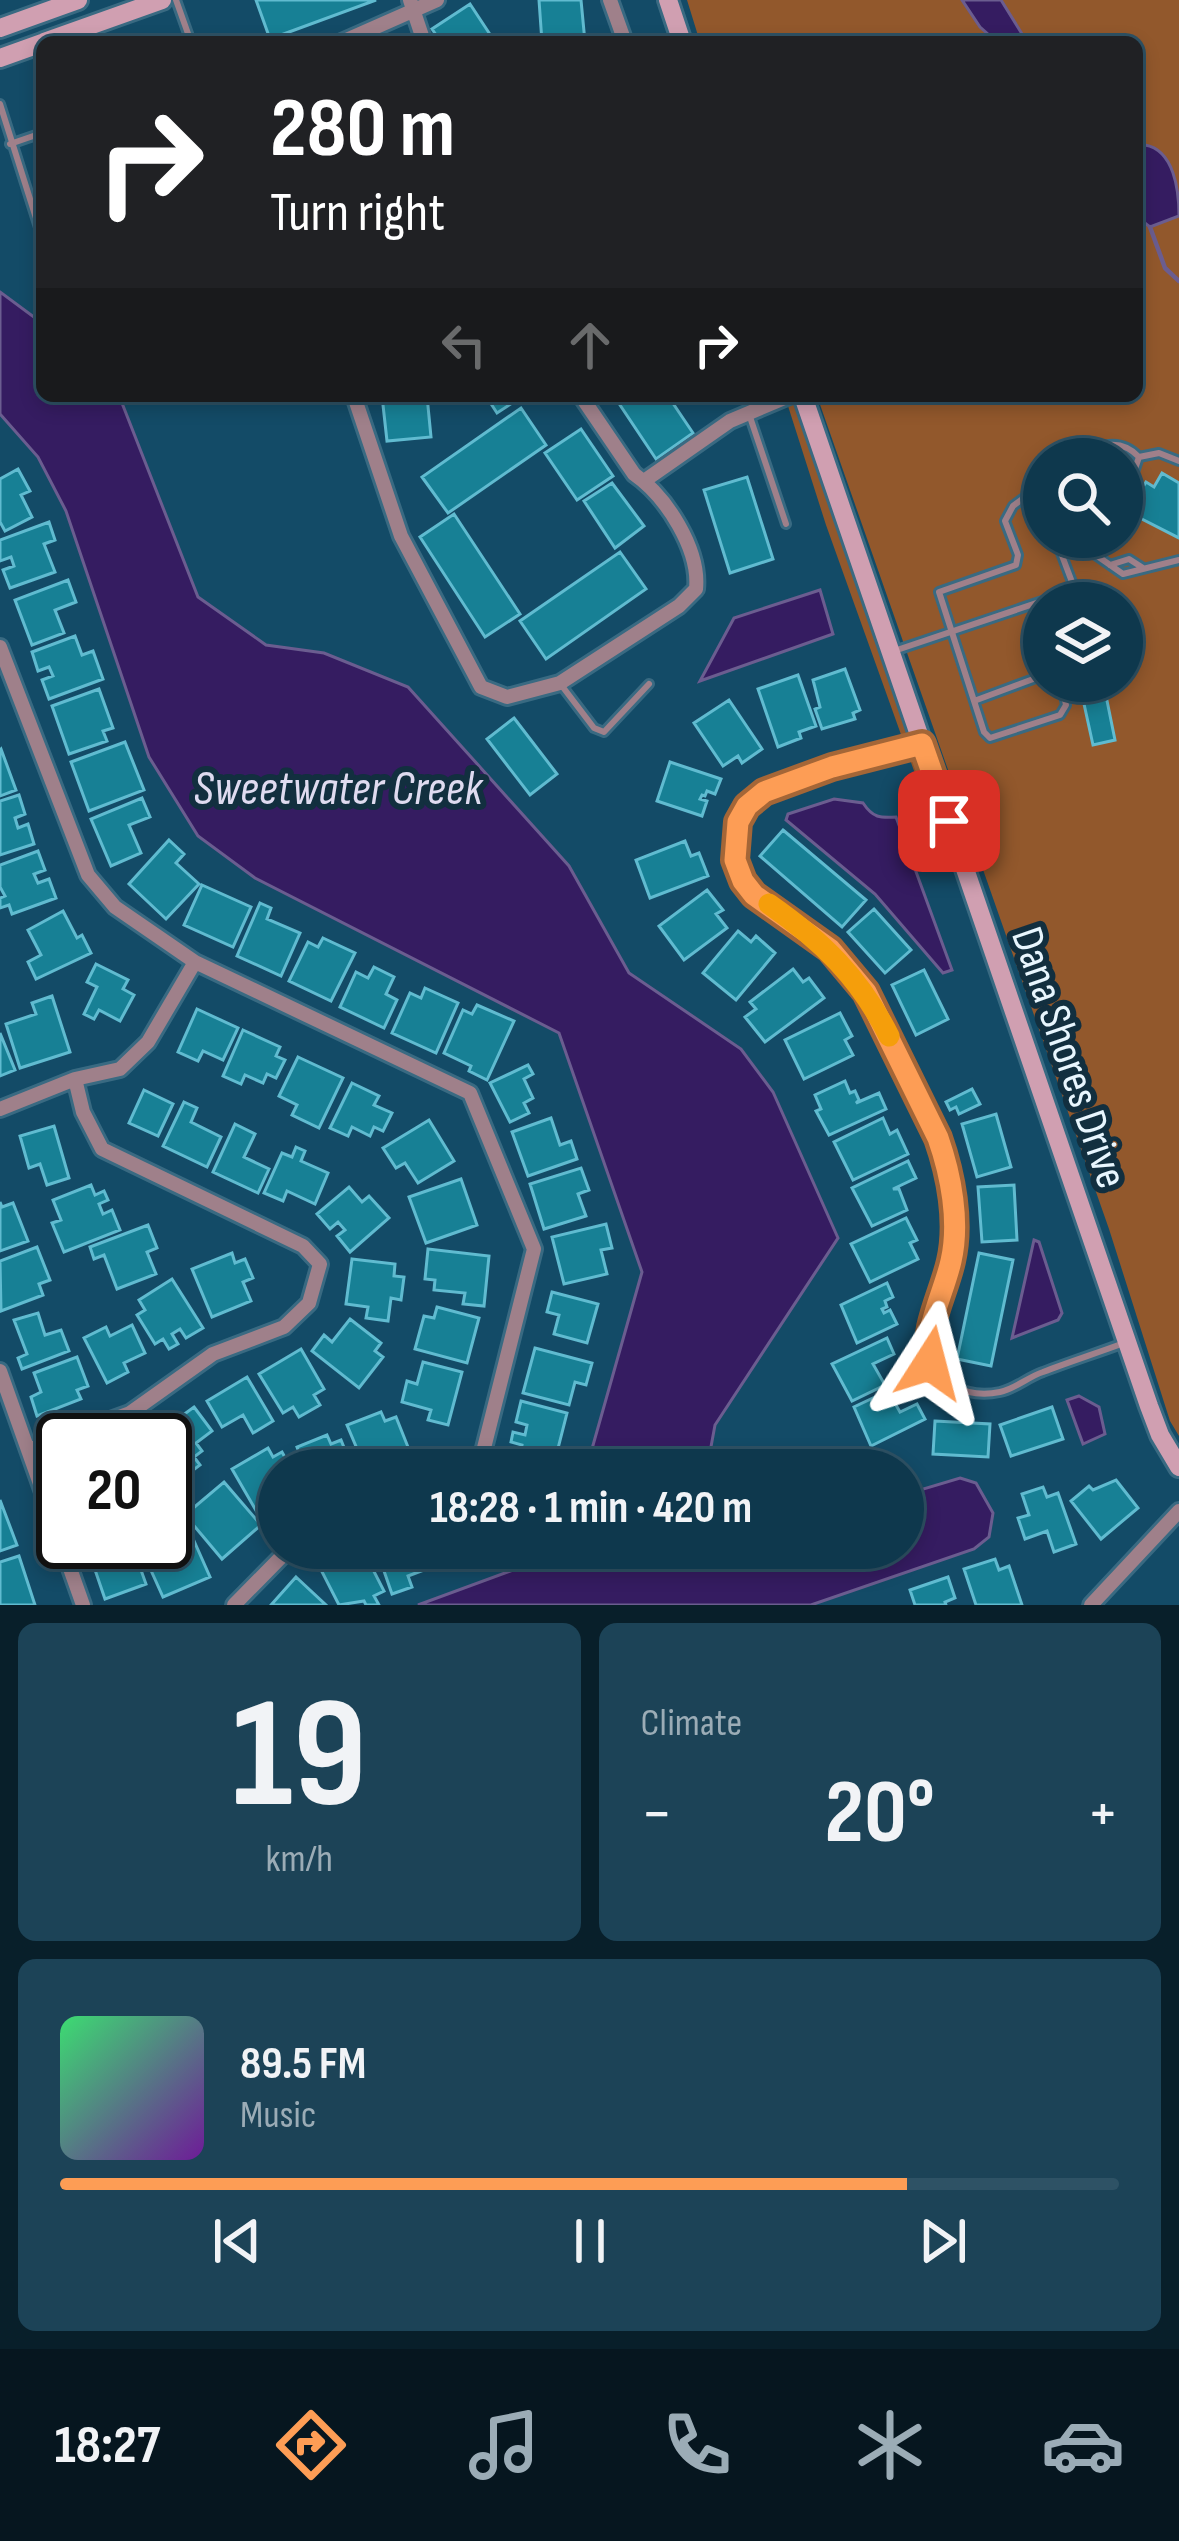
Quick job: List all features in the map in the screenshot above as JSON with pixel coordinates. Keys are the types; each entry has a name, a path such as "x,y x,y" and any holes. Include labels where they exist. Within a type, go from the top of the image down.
{"street":[{"path":"0,28 77,0"},
{"path":"60,36 162,0"},
{"path":"354,36 412,6 437,0"},
{"path":"610,0 623,36"},
{"path":"668,0 678,36"},
{"path":"412,6 422,36"},
{"path":"0,58 36,45"},
{"path":"356,402 401,536 482,687 507,697 560,683 679,606 696,589 695,555 585,402"},
{"path":"749,402 751,413"},
{"path":"644,481 730,421 776,402"},
{"name":"Dana Shores Drive","path":"805,402 1160,1436 1179,1467"},
{"path":"0,647 88,874 115,907 195,962 470,1093 534,1249 484,1449"},
{"path":"0,1109 75,1079 120,1069 148,1042 195,962"},
{"path":"28,1450 130,1413 213,1354 284,1327 309,1303 320,1264 303,1246 102,1149 83,1112 75,1079"},
{"path":"0,1371 83,1605"},
{"path":"1091,1605 1179,1511"},
{"path":"234,1605 269,1569"}],"lane":[{"path":"176,0 189,36"},
{"path":"0,104 36,220"},
{"path":"10,144 36,135"},
{"path":"751,413 786,524"},
{"path":"1143,456 1159,453 1179,461"},
{"path":"1023,499 1005,520 1018,556 1016,565 939,592 984,732 990,738 1060,715 1065,702"},
{"path":"1100,558 1123,574 1179,560"},
{"path":"1111,565 1129,559 1143,568"},
{"path":"891,652 1023,609"},
{"path":"560,683 598,732 610,729 649,684"},
{"path":"974,701 1023,683"},
{"path":"922,744 832,767 764,792 747,806 738,822 735,860 754,895 830,949 866,992 938,1138 955,1222 951,1263 927,1349 940,1377 958,1390 1003,1392 1037,1373 1127,1342"}],"shaded area":[{"path":"687,0 1179,0 1179,1436 1170,1421 1109,1229 819,402 1143,402 1143,36 698,36"},
{"path":"797,402 954,859 947,863 826,525 788,406"}],"water":[{"path":"962,0 1001,0 1023,36 990,36"},
{"path":"1143,146 1155,148 1169,163 1179,206 1179,216 1150,227 1143,222"},
{"name":"Sweetwater Creek","path":"0,292 36,319 36,402 122,402 198,597 266,645 324,653 408,687 569,866 629,973 741,1049 773,1092 838,1238 715,1425 711,1449 592,1449 642,1272 559,1033 255,878 198,836 149,757 66,511 38,457 0,414"},
{"path":"820,590 833,634 700,681 734,618"},
{"path":"834,799 863,803 877,816 896,817 952,970 943,973 875,894 786,820 788,814"},
{"path":"1034,1240 1039,1242 1062,1313 1058,1320 1012,1338"},
{"path":"1079,1396 1099,1407 1105,1434 1083,1444 1067,1400"},
{"path":"960,1478 976,1483 993,1513 989,1537 974,1549 924,1566 924,1489"},
{"path":"516,1569 916,1569 811,1605 418,1605"}],"building":[{"path":"256,0 376,0 278,36 269,36"},
{"path":"539,0 581,0 584,36 542,36"},
{"path":"470,4 491,36 437,36 432,29"},
{"path":"383,402 428,402 431,437 387,441"},
{"path":"490,402 514,402 497,413"},
{"path":"618,402 672,402 693,433 656,459"},
{"path":"521,408 546,445 448,513 422,477"},
{"path":"581,429 613,476 577,500 545,453"},
{"path":"18,469 30,491 21,495 32,517 5,531 0,522 0,479"},
{"path":"1162,473 1179,483 1179,538 1143,520 1143,487 1146,482 1154,487"},
{"path":"747,477 773,559 730,573 704,490"},
{"path":"612,483 644,526 615,548 584,501"},
{"path":"454,514 520,614 485,637 420,537"},
{"path":"49,522 55,540 44,544 55,572 10,588 3,570 14,566 11,557 0,561 0,540"},
{"path":"620,552 646,589 546,659 520,621"},
{"path":"68,580 76,602 55,610 64,633 32,645 15,600"},
{"path":"75,636 82,655 93,651 103,679 49,699 42,680 53,676 49,667 38,671 32,652"},
{"path":"845,669 860,710 853,713 855,719 822,729 813,680"},
{"path":"798,675 816,726 778,747 758,689"},
{"path":"99,689 113,728 103,731 107,741 69,754 52,706"},
{"path":"729,700 762,749 742,763 738,756 723,766 694,723"},
{"path":"1084,702 1107,702 1115,740 1093,745"},
{"path":"514,718 557,774 530,795 487,739"},
{"path":"125,742 144,790 89,811 71,762"},
{"path":"0,750 16,790 0,796"},
{"path":"670,762 721,779 715,794 707,791 702,795 700,799 707,801 702,816 657,801"},
{"path":"19,795 25,814 15,818 18,828 28,824 34,844 0,855 0,801"},
{"path":"142,798 150,817 129,825 141,853 111,866 91,819"},
{"path":"783,830 866,900 842,927 760,856"},
{"path":"169,840 184,854 176,863 199,884 166,919 129,884"},
{"path":"685,841 691,856 699,853 708,876 650,898 636,860"},
{"path":"38,851 45,870 34,874 38,883 49,879 56,898 12,914 9,905 0,908 0,898 5,896 0,865"},
{"path":"202,885 251,907 233,947 184,925"},
{"path":"707,890 723,910 716,914 727,928 684,960 659,926"},
{"path":"260,903 271,908 267,919 300,933 281,976 237,956"},
{"path":"874,909 911,950 885,973 848,932"},
{"path":"63,911 91,953 36,979 28,962 41,955 28,930"},
{"path":"738,931 751,942 756,936 775,953 736,1000 703,973"},
{"path":"323,938 355,953 331,1001 289,981 308,942 318,947"},
{"path":"96,964 128,980 123,989 134,995 120,1021 99,1010 94,1019 84,1014 97,987 87,982"},
{"path":"374,967 394,977 386,994 397,1000 384,1028 340,1007 356,972 368,978"},
{"path":"793,969 803,982 809,978 824,998 765,1042 745,1017 756,1009 750,1002"},
{"path":"924,970 948,1019 916,1035 892,985"},
{"path":"425,988 458,1003 436,1053 392,1033 410,993 421,998"},
{"path":"52,996 70,1052 20,1068 6,1024 36,1014 32,1003"},
{"path":"477,1005 514,1021 487,1080 444,1053 463,1010 472,1014"},
{"path":"197,1009 238,1028 223,1060 203,1051 198,1061 178,1052"},
{"path":"840,1013 852,1036 845,1040 853,1055 804,1079 785,1040"},
{"path":"243,1030 280,1047 276,1056 285,1060 276,1078 267,1074 263,1083 245,1075 241,1084 223,1076"},
{"path":"0,1033 15,1070 0,1076"},
{"path":"298,1057 343,1078 319,1128 292,1115 297,1105 279,1096"},
{"path":"528,1065 533,1074 524,1079 533,1098 524,1103 529,1113 510,1122 490,1083"},
{"path":"845,1081 850,1093 855,1091 856,1103 879,1093 886,1109 829,1135 816,1111 821,1109 815,1095"},
{"path":"352,1083 379,1096 374,1105 392,1113 383,1131 374,1127 370,1136 352,1127 348,1136 330,1128"},
{"path":"972,1089 980,1104 959,1114 956,1107 950,1110 946,1102"},
{"path":"144,1090 173,1104 158,1136 129,1123"},
{"path":"184,1102 197,1108 191,1122 221,1137 207,1167 163,1146"},
{"path":"996,1114 1011,1167 977,1177 962,1124"},
{"path":"551,1118 560,1145 571,1141 577,1159 528,1176 512,1132"},
{"path":"883,1118 890,1134 897,1130 908,1154 853,1180 834,1142"},
{"path":"429,1120 454,1161 418,1183 405,1163 396,1168 383,1148"},
{"path":"235,1124 255,1134 244,1157 269,1169 258,1193 213,1172"},
{"path":"54,1126 69,1178 47,1185 40,1164 29,1168 20,1136"},
{"path":"296,1147 305,1151 301,1161 328,1173 315,1204 287,1191 283,1201 264,1193 282,1153 292,1157"},
{"path":"908,1161 916,1178 893,1189 899,1189 907,1210 872,1226 852,1188"},
{"path":"581,1168 589,1190 578,1194 586,1216 544,1229 530,1184"},
{"path":"461,1179 477,1225 426,1243 409,1197"},
{"path":"91,1185 95,1195 104,1191 108,1200 99,1204 103,1214 112,1210 120,1230 64,1252 52,1223 61,1220 53,1200"},
{"path":"1014,1185 1017,1240 982,1242 978,1187"},
{"path":"349,1187 362,1202 369,1196 389,1218 350,1252 337,1236 345,1230 338,1222 330,1229 317,1214"},
{"path":"0,1202 2,1207 13,1203 28,1241 0,1251"},
{"path":"906,1218 917,1240 910,1243 918,1259 870,1282 851,1244"},
{"path":"606,1224 612,1248 601,1250 607,1274 564,1284 552,1237"},
{"path":"148,1225 157,1248 147,1252 156,1274 117,1289 104,1255 94,1259 90,1247"},
{"path":"37,1247 50,1280 39,1284 43,1295 1,1311 0,1261"},
{"path":"428,1249 489,1256 484,1306 463,1304 465,1293 434,1290 435,1280 425,1279"},
{"path":"232,1253 235,1263 245,1259 253,1278 243,1282 251,1301 212,1317 192,1269"},
{"path":"979,1253 1013,1260 991,1366 957,1359"},
{"path":"352,1259 395,1264 394,1276 404,1277 401,1300 391,1298 388,1321 366,1318 368,1307 346,1304"},
{"path":"172,1279 203,1328 186,1338 180,1329 172,1334 178,1344 169,1349 163,1339 155,1344 137,1315 145,1310 139,1300"},
{"path":"887,1283 893,1297 882,1309 884,1313 890,1310 897,1324 857,1343 841,1305"},
{"path":"552,1292 598,1304 587,1343 554,1334 559,1315 547,1312"},
{"path":"437,1307 479,1318 467,1363 415,1349 424,1316 434,1318"},
{"path":"38,1313 45,1335 61,1330 69,1351 22,1369 18,1358 27,1354 14,1320"},
{"path":"350,1319 381,1343 375,1351 383,1357 359,1388 312,1351 324,1335 332,1342"},
{"path":"132,1325 145,1353 124,1363 128,1372 107,1383 84,1338 106,1327 110,1336"},
{"path":"887,1338 894,1354 873,1364 885,1385 852,1401 832,1364"},
{"path":"535,1348 592,1363 586,1385 575,1382 569,1405 523,1393"},
{"path":"301,1349 324,1389 314,1395 320,1405 299,1417 293,1407 283,1413 259,1374"},
{"path":"77,1357 88,1386 77,1390 81,1399 36,1413 31,1397 41,1392 34,1373"},
{"path":"423,1362 462,1372 448,1425 428,1420 431,1410 402,1402 407,1381 417,1384"},
{"path":"247,1377 273,1421 253,1433 243,1415 222,1427 207,1401"},
{"path":"888,1391 900,1412 917,1404 925,1419 871,1446 854,1407"},
{"path":"521,1401 567,1413 558,1449 521,1449 522,1445 511,1442 513,1432 525,1435 527,1425 516,1422"},
{"path":"194,1407 212,1431 196,1443 202,1451 194,1457 200,1465 192,1471 192,1413 186,1413"},
{"path":"1052,1407 1063,1439 1011,1456 1000,1425"},
{"path":"381,1412 385,1421 396,1417 408,1447 357,1449 347,1425"},
{"path":"935,1421 990,1424 988,1457 933,1454"},
{"path":"327,1435 331,1444 341,1440 345,1449 298,1449"},
{"path":"258,1454 258,1514 232,1469"},
{"path":"1116,1480 1138,1508 1101,1539 1071,1501 1089,1486 1093,1490"},
{"path":"224,1482 258,1522 258,1528 222,1559 192,1523 192,1509"},
{"path":"1043,1487 1047,1497 1058,1493 1076,1544 1054,1552 1047,1531 1025,1539 1018,1518 1029,1515 1022,1494"},
{"path":"0,1500 17,1545 0,1551"},
{"path":"192,1536 210,1577 163,1597 150,1569 192,1569"},
{"path":"19,1556 35,1605 0,1605 0,1562"},
{"path":"995,1559 999,1570 1009,1566 1022,1605 976,1605 964,1569"},
{"path":"95,1569 141,1569 146,1584 105,1599"},
{"path":"321,1569 373,1569 384,1591 374,1596 379,1605 364,1601 339,1605"},
{"path":"383,1569 426,1569 408,1576 412,1587 392,1594"},
{"path":"296,1577 326,1605 271,1605"},
{"path":"948,1577 955,1598 946,1605 915,1605 910,1590"}],"waterway":[{"path":"1150,227 1165,268 1179,281"}],"slow traffic":[{"path":"769,904 830,949 866,992 889,1036"}],"route":[{"path":"930,1363 930,1334 955,1243 946,1161 938,1138 866,992 830,949 754,895 735,860 734,838 747,806 783,782 922,744 949,821"}]}
